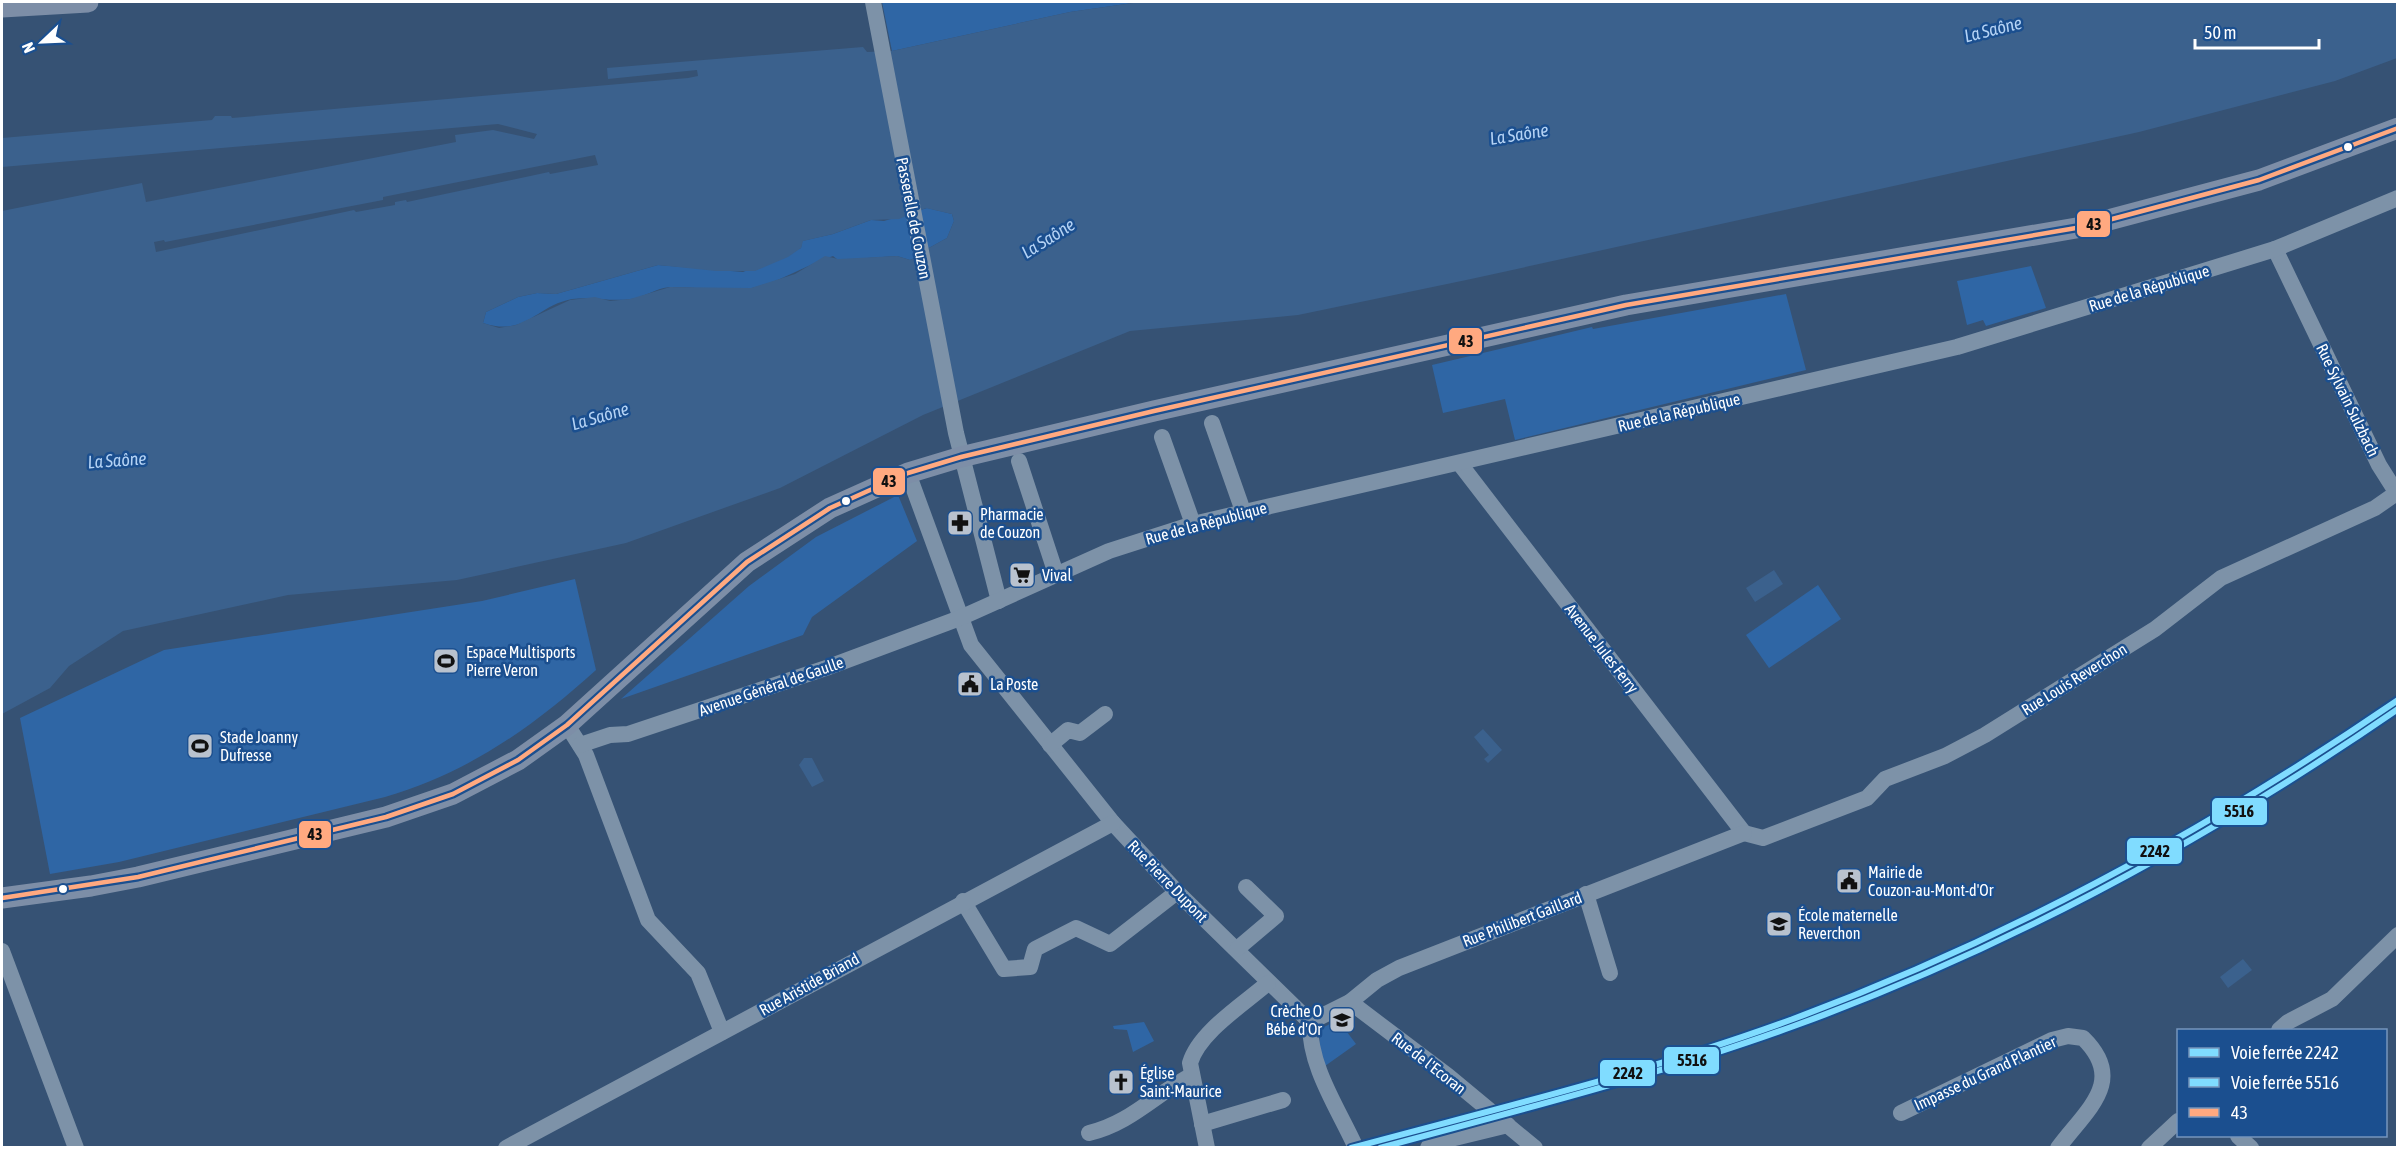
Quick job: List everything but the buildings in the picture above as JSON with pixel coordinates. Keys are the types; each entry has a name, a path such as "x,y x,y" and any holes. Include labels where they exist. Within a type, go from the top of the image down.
{"main road":[{"path":"2,7 88,2"},
{"path":"2,898 138,877 386,817 453,794 498,772 567,725 747,562 830,508 908,473 961,457 1626,305 2082,228 2259,180 2397,129"}],"street":[{"name":"Passerelle de Couzon","path":"873,2 956,435 999,601"},
{"name":"Rue de la République","path":"960,618 1118,548 1193,524 1460,464 1957,347 2275,249 2397,198"},
{"name":"Rue Sylvain Sulzbach","path":"2275,249 2396,494"},
{"path":"1212,423 1243,511"},
{"path":"1162,437 1193,524"},
{"path":"1019,461 1056,574"},
{"name":"Avenue Jules Ferry","path":"1460,464 1744,833"},
{"name":"Rue Pierre Dupont","path":"908,473 971,645 1113,823 1177,892 1310,1022"},
{"name":"Rue Louis Reverchon","path":"1744,833 1763,837 1867,798 1885,779 1945,756 1985,735 2155,629 2221,578 2375,508 2396,494"},
{"name":"Avenue Général de Gaulle","path":"580,745 610,735 639,730 826,668 960,618"},
{"path":"1050,745 1068,730 1080,733 1104,714"},
{"path":"567,725 580,745 648,920 698,973 722,1032"},
{"name":"Rue Aristide Briand","path":"506,1148 963,901 1113,823"},
{"name":"Rue Philibert Gaillard","path":"1310,1022 1350,1002 1377,980 1399,968 1744,833"},
{"path":"1237,949 1276,916 1246,886"},
{"path":"963,901 1004,969 1030,968 1035,950 1076,928 1110,944 1177,892"},
{"path":"1586,894 1610,973"},
{"path":"2280,1029 2332,999 2397,935"},
{"path":"2,951 76,1148"},
{"path":"1207,1145 1190,1063 1194,1049 1230,1013 1268,983"},
{"name":"Rue de l'Ecoran","path":"1350,1002 1448,1076 1535,1148"},
{"path":"1310,1022 1309,1037 1315,1062 1356,1148"},
{"name":"Impasse du Grand Plantier","path":"1900,1113 2052,1040 2068,1036 2083,1038 2094,1049 2102,1063 2104,1078 2100,1093 2058,1148"},
{"path":"1089,1133 1111,1128 1127,1119 1173,1085 1192,1075"},
{"path":"1202,1124 1283,1100"},
{"path":"1428,1148 1430,1144 1504,1122"},
{"path":"2149,1148 2177,1122"},
{"path":"2239,1137 2251,1148"}],"shaded area":[{"path":"882,2 1140,2 1070,12 892,51"},
{"path":"927,208 952,214 954,221 947,238 927,249 924,254 910,260 897,256 838,260 833,256 773,282 752,288 732,290 670,287 631,299 572,299 510,326 483,323 486,312 518,297 537,293 556,294 658,265 743,272 801,248 802,241 833,234 871,220 884,221"},
{"path":"2031,266 2046,308 1986,326 1983,320 1967,325 1957,281"},
{"path":"1786,294 1806,370 1515,440 1505,399 1443,413 1432,365 1592,327 1593,329"},
{"path":"898,495 917,541 812,617 803,635 621,699 749,586 816,537"},
{"name":"Stade Joanny Dufresse","path":"575,579 596,670 548,711 472,761 415,787 385,797 119,862 50,874 20,718 164,650 482,601"},
{"path":"1818,585 1841,619 1769,668 1746,635"},
{"path":"1338,1020 1356,1044 1325,1066 1320,1047 1320,1033 1322,1028"},
{"path":"1144,1022 1154,1041 1133,1052 1127,1030 1114,1029 1113,1026"}],"water":[{"name":"La Saône","path":"1140,2 2397,2 2397,58 2335,81 2139,132 1471,279 1298,315 1130,331 923,415 780,488 626,543 457,580 288,595 123,631 69,666 50,688 2,714 2,211 142,183 146,202 456,142 455,135 493,130 534,139 537,134 498,124 2,167 2,138 212,120 215,116 231,116 232,118 688,78 698,76 697,70 608,79 607,68 863,47 867,52 892,51 1070,12","holes":["595,155 598,165 550,174 549,172 407,202 406,200 395,202 395,205 356,212 354,210 156,252 154,242 164,240 165,242 383,200 383,197","926,208 952,214 954,221 947,238 927,249 924,254 910,260 897,256 838,259 825,256 795,274 751,288 670,287 630,299 610,301 595,297 570,300 516,325 499,328 483,323 486,312 518,297 537,293 556,294 658,265 716,271 755,271 788,257 801,248 803,241 833,234 871,220 899,219"]},
{"path":"1774,570 1783,584 1755,602 1746,588"},
{"path":"1483,729 1502,750 1488,763 1484,759 1489,755 1474,737"},
{"path":"804,758 812,758 824,781 812,787 799,765"},
{"path":"2243,959 2252,970 2228,988 2220,977"}],"rail line":[{"name":"2242","path":"1351,1148 1629,1073 1739,1038 1873,988 2029,917 2180,837 2326,748 2398,700"},
{"name":"5516","path":"1380,1148 1588,1091 1743,1044 1874,995 1952,962 2030,926 2181,846 2327,757 2398,709"}],"transit line":[{"name":"43","path":"2,898 138,877 386,817 453,794 518,760 567,725 747,562 830,508 908,473 961,457 1154,411 1626,305 2082,227 2259,180 2398,128"}],"place":[{"name":"Pharmacie de Couzon","path":"960,523"},
{"name":"Vival","path":"1022,575"},
{"name":"Espace Multisports Pierre Veron","path":"446,661"},
{"name":"La Poste","path":"970,684"},
{"name":"Stade Joanny Dufresse","path":"200,746"},
{"name":"Mairie de Couzon-au-Mont-d'Or","path":"1849,881"},
{"name":"École maternelle Reverchon","path":"1779,924"},
{"name":"Crèche O Bébé d'Or","path":"1342,1020"},
{"name":"Église Saint-Maurice","path":"1121,1082"}]}
